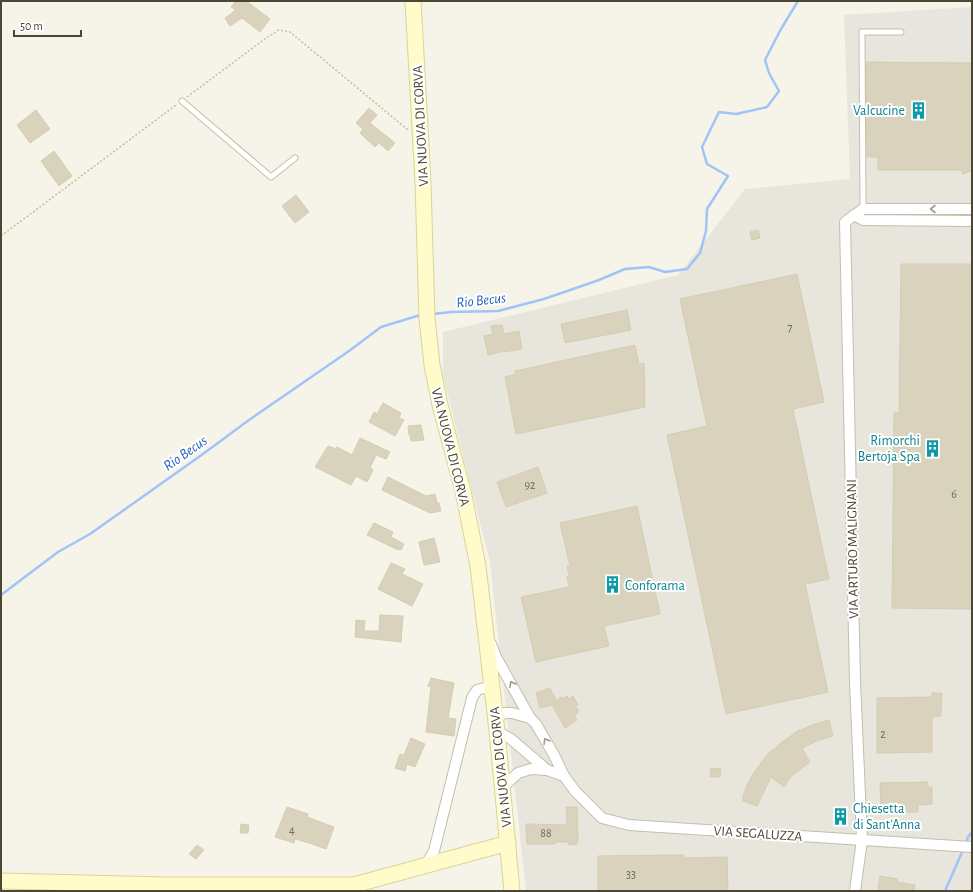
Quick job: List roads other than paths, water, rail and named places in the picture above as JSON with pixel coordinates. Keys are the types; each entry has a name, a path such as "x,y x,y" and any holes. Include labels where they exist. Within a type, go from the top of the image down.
{"main road":[{"name":"VIA NUOVA DI CORVA","path":"414,5 423,182 427,318 432,365 440,405 463,491 478,566 503,787 512,891"},
{"path":"1,881 167,885 354,886 508,843"}],"street":[{"path":"972,209 859,212 863,220 972,221"},
{"name":"VIA ARTURO MALIGNANI","path":"859,212 845,222 855,682 862,840"},
{"name":"VIA SEGALUZZA","path":"486,633 496,657 530,718 536,724 554,755 564,776 575,791 602,818 629,825 972,847"},
{"path":"425,866 434,851 472,698 476,690 492,686"},
{"path":"530,718 512,713 504,713 496,725 547,770"},
{"path":"503,787 518,773 531,769 547,770 564,776"},
{"path":"855,891 862,840"}],"lane":[{"path":"859,212 862,32 901,32"},
{"path":"182,101 271,177 295,158"}],"waterway":[{"name":"Rio Becus","path":"433,314 498,311 544,299 599,280 625,269 649,267 665,272 687,269 700,253 706,231 707,209 728,176 707,164 702,147 719,112 736,114 767,107 779,91 769,73 765,60 798,1"},
{"name":"Rio Becus","path":"1,595 58,552 90,534 381,327 422,315"},
{"path":"966,843 972,832"},
{"path":"945,891 963,850"}],"place":[{"name":"Valcucine","path":"918,110"},
{"name":"Rimorchi Bertoja Spa","path":"933,448"},
{"name":"Conforama","path":"612,585"},
{"name":"Chiesetta di Sant'Anna","path":"840,816"}]}
